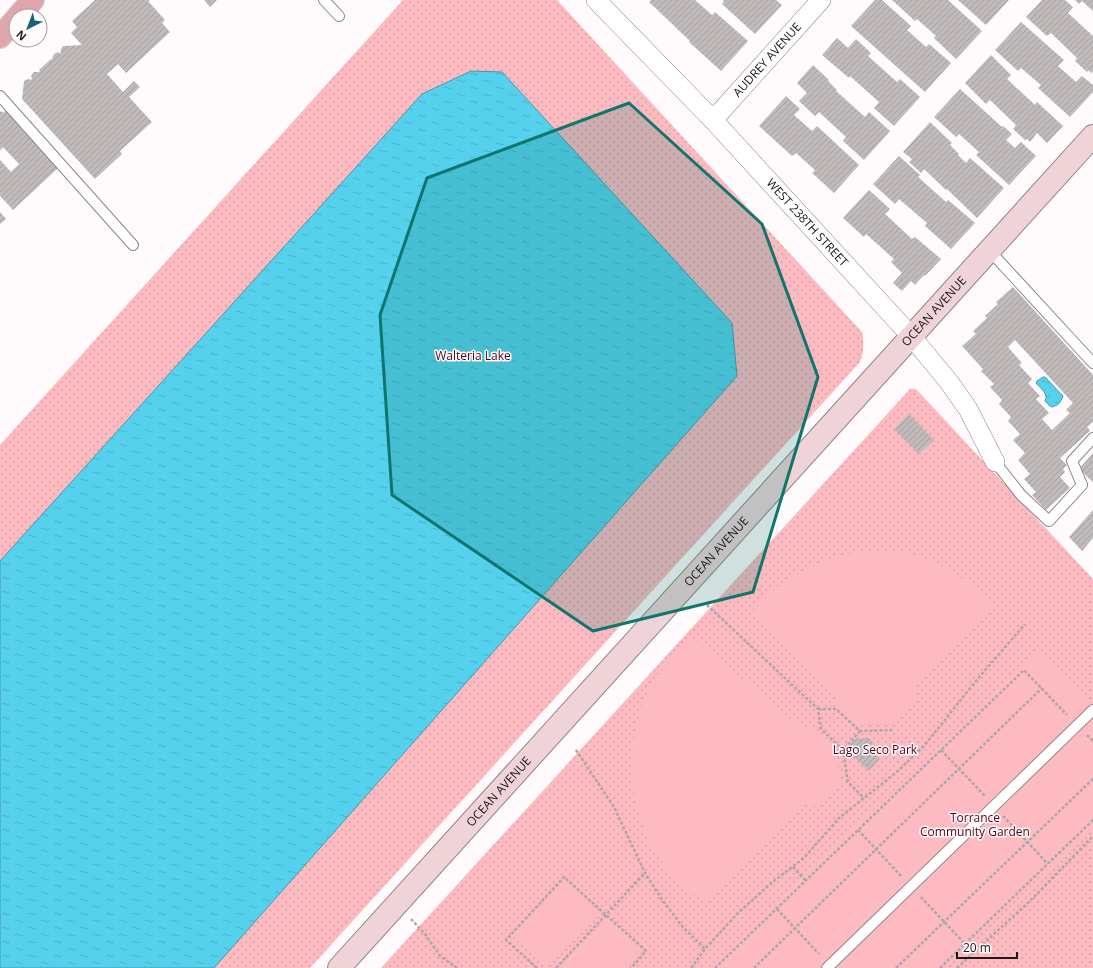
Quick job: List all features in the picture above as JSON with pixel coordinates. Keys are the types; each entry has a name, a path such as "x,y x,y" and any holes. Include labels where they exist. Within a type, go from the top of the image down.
{"main road":[{"path":"26,8 33,0"},
{"path":"0,37 8,28"}],"street":[{"name":"WEST 238TH STREET","path":"596,0 713,120 911,336 949,382 968,409 996,462"},
{"name":"AUDREY AVENUE","path":"713,120 821,0"},
{"name":"OCEAN AVENUE","path":"339,968 1093,136"}],"lane":[{"path":"324,0 339,16"},
{"path":"0,96 133,245"},
{"path":"989,250 1093,363"},
{"path":"996,462 1020,495 1049,521 1082,485 1072,461 1093,438"},
{"path":"828,967 1093,710"}],"path":[{"path":"707,605 818,709 821,729 843,750 848,782 864,798"},
{"path":"691,968 705,949 738,913 775,880 804,858 839,818 898,771 924,746 975,682 1025,624"},
{"path":"715,968 1024,670 1093,741"},
{"path":"754,968 1042,688"},
{"path":"818,709 836,709 860,731 894,730"},
{"path":"843,750 860,731"},
{"path":"576,750 614,807 645,873 661,898 681,925 705,949"},
{"path":"896,968 1093,779"},
{"path":"940,968 1093,820"},
{"path":"957,968 1031,900 1093,836"},
{"path":"792,867 806,881"},
{"path":"556,968 645,873"},
{"path":"537,968 506,940 564,877 646,951 631,968"},
{"path":"397,904 425,934 440,956 457,968"},
{"path":"777,909 828,967"}],"highlighted area":[{"path":"629,103 762,224 818,377 753,592 593,631 392,495 380,315 427,178"}],"green space":[{"name":"Walteria Lake","path":"403,0 557,0 862,332 863,347 860,362 310,968 0,968 0,445"},
{"name":"Lago Seco Park","path":"910,389 916,389 1093,579 1093,968 381,968"},
{"path":"857,552 903,553 929,560 959,576 994,604 915,688 916,699 893,724 858,725 837,706 834,692 753,611 772,591 793,576 821,562"},
{"path":"692,637 802,728 816,729 837,749 839,782 817,806 804,805 706,902 688,890 676,879 652,846 638,811 635,799 632,770 634,738 637,723 647,693 662,669"},
{"name":"Torrance Community Garden","path":"1039,651 1093,708 1093,825 944,968 709,968"},
{"path":"565,880 598,911 546,967 513,937"},
{"path":"606,918 640,949 622,968 561,968"}],"water":[{"name":"Walteria Lake","path":"471,71 502,72 732,323 737,376 214,968 0,968 0,561 422,94"},
{"path":"1045,377 1063,396 1056,406 1051,407 1045,401 1045,394 1036,383"}],"building":[{"path":"95,0 151,0 148,1 165,20 162,23 170,32 126,73 118,64 107,74 123,92 134,81 140,87 129,97 152,122 120,151 122,154 95,179 22,99 24,81 28,79 31,80 31,76 34,72 40,72 39,70 51,59 53,60 52,58 54,54 58,52 60,54 63,46 82,45 71,33 77,27 72,21"},
{"path":"204,0 217,0 210,7"},
{"path":"651,0 695,0 712,15 715,12 748,41 721,71 689,42 690,41 649,2"},
{"path":"723,0 776,0 782,5 755,34 722,4 724,2"},
{"path":"875,0 882,0 911,26 907,30 926,47 929,44 951,63 925,92 851,26"},
{"path":"892,0 948,0 982,31 956,59 934,38 936,36 917,19 915,21"},
{"path":"958,0 1009,0 986,25"},
{"path":"1042,0 1065,0 1073,7 1068,13 1093,36 1093,71 1091,73 1088,70 1087,72 1075,61 1077,58 1051,33 1047,36 1026,17"},
{"path":"1075,0 1093,0 1093,11 1082,1 1079,4"},
{"path":"1021,22 1064,60 1058,66 1076,82 1082,76 1093,85 1093,92 1070,117 1038,88 1041,85 1021,68 1018,71 995,50"},
{"path":"837,38 848,48 856,39 871,53 868,56 897,82 900,79 920,97 894,126 874,108 879,102 850,76 849,78 822,55"},
{"path":"991,55 1011,75 1007,79 1035,105 1037,102 1063,126 1047,143 1037,133 1030,142 1027,139 1025,140 1013,129 1016,125 990,100 986,104 965,83"},
{"path":"813,65 829,80 828,81 837,90 836,91 865,117 869,112 890,131 864,160 843,141 846,137 819,112 815,116 799,101 807,93 797,83"},
{"path":"960,89 1002,127 1003,126 1012,134 1006,140 1015,148 1021,142 1036,156 1009,185 976,155 979,152 959,134 956,137 934,117"},
{"path":"786,96 800,109 794,115 812,131 817,126 859,165 834,193 812,173 815,170 796,153 792,156 759,126"},
{"path":"6,110 58,168 13,210 0,196 0,160 11,172 19,164 3,147 0,150 0,112 1,111 3,113"},
{"path":"930,122 952,143 950,145 966,163 970,158 1004,188 977,218 924,169 921,173 909,162 912,159 903,152"},
{"path":"899,156 920,175 918,177 946,202 948,200 975,223 951,249 925,226 927,223 899,199 895,204 873,184"},
{"path":"869,190 890,209 885,214 912,239 915,237 941,259 915,285 911,281 902,291 893,283 902,273 891,262 894,259 866,234 864,237 843,218"},
{"path":"0,212 6,219 0,224"},
{"path":"1013,287 1093,375 1093,422 1087,427 1090,431 1060,458 1067,465 1063,469 1065,472 1060,477 1070,488 1046,510 1032,495 1036,492 1024,479 1030,474 1018,460 1025,453 1013,440 1020,434 1008,421 1011,417 999,404 1002,400 990,387 994,384 981,371 983,369 962,346 976,334 973,331 987,318 985,316 998,304 996,302","holes":["1015,340 1073,403 1066,410 1070,413 1052,430 1042,419 1049,413 1036,399 1040,396 1028,383 1032,379 1019,365 1022,363 1008,347"]},
{"path":"909,414 934,440 919,454 894,429"},
{"path":"1093,453 1093,482 1079,469"},
{"path":"1093,510 1093,538 1082,551 1069,537"},
{"path":"869,738 874,743 869,749 880,759 869,771 851,754 850,744 855,739"}]}
